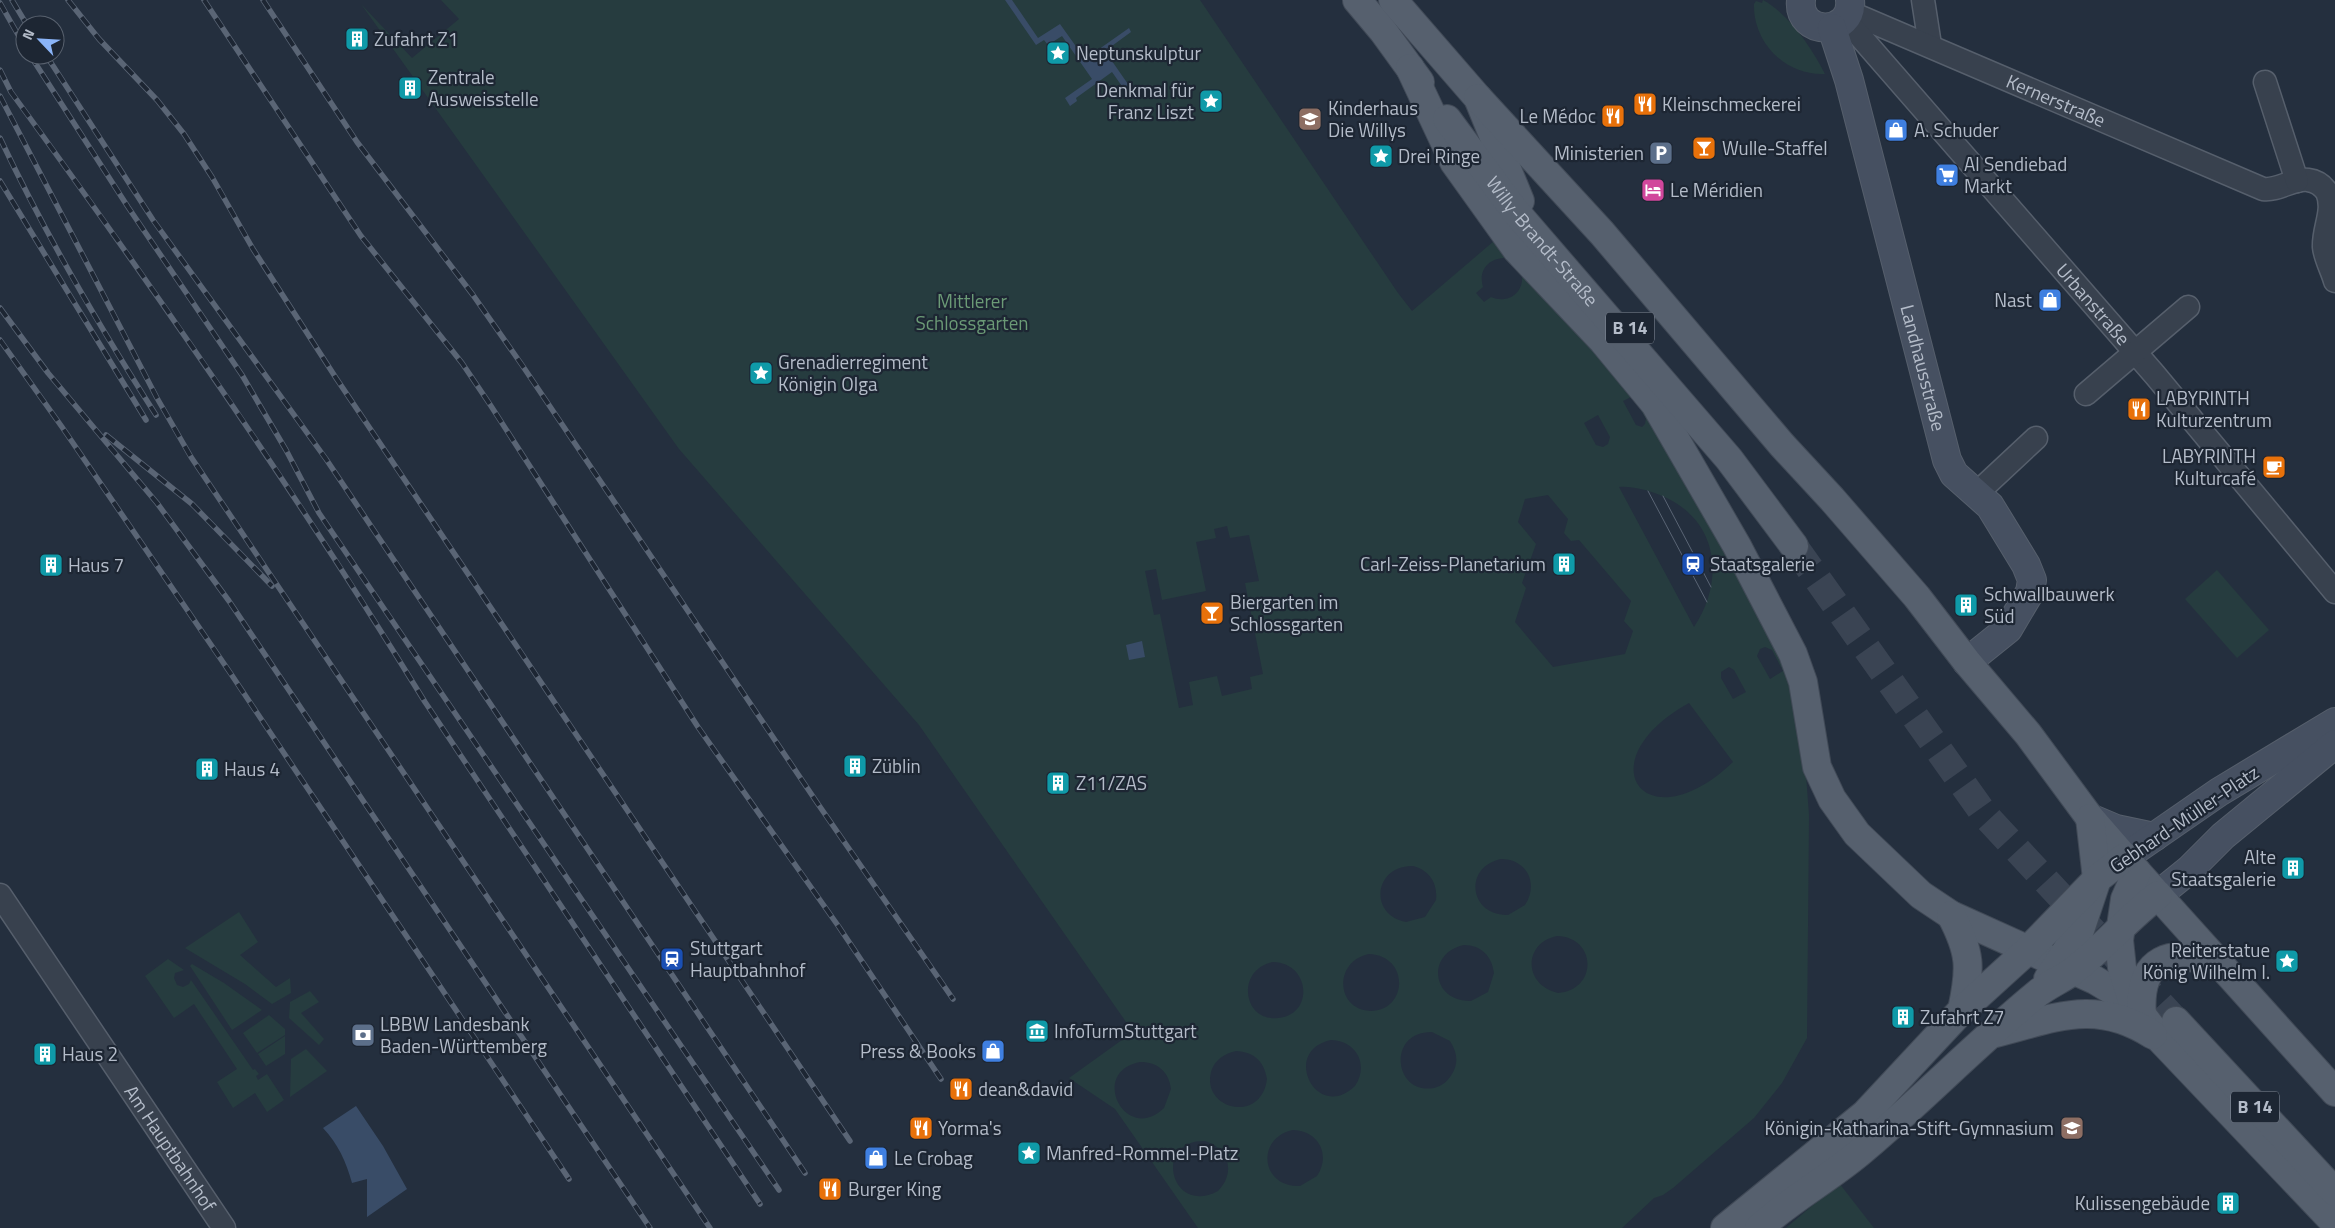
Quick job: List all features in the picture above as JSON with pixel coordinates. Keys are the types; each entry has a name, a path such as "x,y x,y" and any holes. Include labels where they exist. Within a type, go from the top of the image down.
{"main road":[{"name":"Willy-Brandt-Straße","path":"1356,0 1383,31 1515,211 1729,459 1800,545 1736,452 1522,204 1478,98 1393,0"},
{"path":"1410,68 1454,162 1517,250 1603,342 1655,404 1737,546 1793,654 1803,682 1817,767 1832,799 1857,834 1921,894 1951,915 2095,980 2138,1010 2174,1024 2335,1223"},
{"path":"1478,98 1602,232 1782,445 1839,506 1917,597 1967,662 2028,734 2090,818 2131,865 2155,904 2221,965 2335,1092"},
{"path":"1571,274 1603,342"},
{"path":"2066,967 2094,890 2090,818"},
{"name":"Gebhard-Müller-Platz","path":"1724,1228 1864,1114 1962,1010 2028,950 2064,913 2131,865"},
{"path":"2094,890 2155,904"},
{"name":"Gebhard-Müller-Platz","path":"1759,1228 1802,1193 1861,1152 1906,1113 1948,1071 2066,967 2155,904"},
{"path":"1951,915 1968,953 1968,972 1962,1010"},
{"path":"2120,929 2119,953 2122,968 2138,1010"},
{"path":"2138,1010 2141,993 2150,972 2168,958 2186,956 2221,965"},
{"path":"1989,1035 2070,1014 2100,1013 2131,1022 2174,1024"},
{"name":"B 14","path":"2174,1024 2335,1171"},
{"name":"B 14","path":"2174,1024 2335,1192"}],"street":[{"path":"1801,0 1801,11 1810,23 1824,29 1844,15"},
{"path":"1923,0 1925,2 1930,46"},
{"name":"Kernerstraße","path":"1844,15 1930,46 2263,189 2272,190 2297,182"},
{"name":"Urbanstraße","path":"1844,15 2136,352 2335,592"},
{"name":"Landhausstraße","path":"1844,15 1849,80 1947,460 1954,474 1990,506 2026,566 2032,580 2030,592 2008,629 1967,662"},
{"path":"2265,82 2297,182 2307,180 2317,183 2326,189 2332,203 2333,219 2325,239 2324,249 2335,280"},
{"path":"2086,394 2188,307"},
{"path":"1976,493 2036,438"},
{"name":"Gebhard-Müller-Platz","path":"2154,837 2219,792 2335,722"},
{"name":"Gebhard-Müller-Platz","path":"2155,904 2223,836 2335,744"},
{"path":"2090,818 2116,829 2154,837 2131,865"},
{"name":"Am Hauptbahnhof","path":"0,894 224,1228"}],"green space":[{"name":"Mittlerer Schlossgarten","path":"441,0 1200,0 1412,311 1501,235 1633,389 1786,660 1805,761 1809,815 1807,1038 1782,1083 1754,1118 1673,1188 1663,1195 1654,1198 1622,1228 1198,1228 1115,1109 1069,1078 1133,1032 919,725 679,449 361,4 412,58 459,19","holes":["1509,259 1522,275 1520,287 1513,296 1503,299 1491,297 1484,302 1476,293 1483,287 1483,271 1494,260","1633,396 1646,419 1642,427 1636,425 1623,401","1598,415 1610,437 1608,444 1603,447 1596,445 1584,423","1619,487 1650,492 1679,505 1694,519 1705,534 1711,552 1713,570 1704,608 1694,627","1548,495 1568,519 1564,533 1571,541 1579,540 1631,601 1624,621 1633,631 1625,654 1553,667 1515,622 1526,588 1522,583 1536,544 1518,522 1525,499","1227,526 1230,538 1249,535 1259,581 1245,583 1263,674 1250,677 1252,689 1222,696 1217,676 1189,682 1193,705 1179,708 1160,614 1154,615 1145,571 1156,569 1162,600 1206,591 1196,542 1216,538 1214,529","1765,647 1772,650 1783,671 1770,679 1757,656 1760,649","1729,667 1734,670 1746,692 1733,699 1721,678 1721,672","1689,703 1733,762 1702,786 1674,796 1653,796 1639,786 1634,769 1639,748 1657,726","1501,859 1518,863 1524,868 1528,874 1531,889 1525,905 1508,915 1495,913 1485,908 1479,900 1476,880 1481,871 1489,864","1413,866 1419,868 1428,874 1434,883 1436,900 1425,917 1406,922 1394,918 1381,901 1384,881 1390,873 1400,868","1557,936 1570,939 1580,945 1588,964 1586,974 1580,983 1571,990 1558,993 1547,989 1538,982 1533,973 1533,955 1538,947 1546,940","1464,945 1480,949 1491,961 1493,967 1494,973 1488,992 1471,1001 1458,999 1448,994 1441,986 1438,976 1439,966 1443,957 1452,950","1369,954 1383,957 1392,964 1398,973 1399,984 1397,994 1391,1003 1382,1009 1370,1011 1358,1008 1350,1002 1345,994 1343,984 1349,966 1358,958","1273,962 1286,965 1295,971 1301,979 1303,989 1302,999 1298,1008 1290,1015 1278,1018 1266,1017 1257,1012 1251,1004 1248,994 1253,974 1261,967","1432,1032 1450,1041 1456,1053 1456,1066 1450,1077 1442,1085 1434,1088 1420,1088 1410,1082 1403,1073 1402,1051 1408,1041 1417,1034","1331,1040 1340,1041 1354,1049 1358,1056 1361,1070 1355,1086 1341,1095 1328,1096 1317,1091 1310,1081 1306,1069 1308,1057 1316,1047","1236,1051 1248,1053 1261,1062 1267,1079 1262,1094 1254,1103 1243,1107 1232,1106 1222,1102 1214,1094 1210,1083 1212,1069 1216,1062 1225,1055","1140,1062 1146,1062 1162,1069 1168,1078 1171,1089 1164,1108 1150,1117 1137,1118 1126,1112 1118,1103 1115,1091 1116,1079 1125,1068","1293,1130 1302,1131 1316,1139 1320,1146 1323,1160 1317,1176 1300,1186 1287,1184 1277,1179 1271,1171 1268,1162 1268,1152 1273,1142 1281,1135","1205,1141 1220,1149 1224,1155 1228,1169 1227,1177 1218,1191 1202,1196 1189,1194 1179,1186 1174,1175 1173,1163 1178,1152 1188,1144"]},
{"path":"1763,0 1782,14 1799,32 1825,74 1811,73 1785,63 1766,44 1759,32 1754,4 1756,1 1762,3"},
{"path":"2217,570 2269,630 2237,658 2185,599"},
{"path":"239,912 258,942 240,955 276,987 290,978 291,993 272,1004 245,984 185,948"},
{"path":"168,959 184,970 175,973 174,978 177,985 183,987 189,984 191,980 253,1070 255,1069 259,1074 256,1076 258,1080 267,1074 284,1100 267,1112 255,1093 233,1108 217,1082 237,1069 194,1004 174,1018 145,976"},
{"path":"192,964 224,983 262,1010 232,1030 190,966"},
{"path":"310,991 319,1002 301,1013 324,1039 319,1045 289,1018 290,1002"},
{"path":"269,1015 285,1029 285,1035 257,1053 243,1033"},
{"path":"285,1036 285,1054 266,1066 258,1054"},
{"path":"306,1049 327,1071 290,1097 291,1059"},
{"path":"1839,1183 1874,1228 1786,1228"}],"water":[{"path":"1005,0 1012,0 1038,38 1060,24 1085,59 1129,28 1131,32 1105,51 1130,87 1133,85 1139,93 1131,99 1112,72 1076,98 1077,101 1070,106 1065,98 1092,79 1062,36 1048,45 1044,40 1036,45"},
{"path":"1142,641 1145,657 1129,660 1126,645"},
{"path":"356,1106 383,1146 407,1189 367,1217 367,1179 352,1183 341,1153 323,1128"}],"tunnel":[{"path":"1794,546 1984,814 2176,1021"}],"tram line":[{"path":"1648,491 1707,602"},
{"path":"1663,496 1711,587"}],"railway":[{"path":"12,0 21,15"},
{"path":"68,0 99,39 157,100 184,134 212,177 253,249 336,378 850,1141"},
{"path":"204,0 361,236 462,363 698,727 839,927 941,1079"},
{"path":"263,0 357,142 473,295 522,365 818,804 953,999"},
{"path":"0,3 15,29"},
{"path":"36,65 128,207 242,375 286,450 319,513 779,1190"},
{"path":"52,65 153,220 326,459 805,1173"},
{"path":"0,70 11,92 172,317 276,469 425,702 760,1204"},
{"path":"0,96 157,398 191,457 710,1228"},
{"path":"0,138 35,209 74,279 156,415"},
{"path":"0,181 146,420"},
{"path":"0,308 48,373 157,503 229,601 650,1228"},
{"path":"0,340 62,427 231,674 569,1179"},
{"path":"106,435 192,504 272,586"}],"place":[{"name":"Zufahrt Z1","path":"357,39"},
{"name":"Neptunskulptur","path":"1058,53"},
{"name":"Zentrale Ausweisstelle","path":"410,88"},
{"name":"Denkmal für Franz Liszt","path":"1211,101"},
{"name":"Kleinschmeckerei","path":"1645,104"},
{"name":"Le Médoc","path":"1613,116"},
{"name":"Kinderhaus Die Willys","path":"1310,119"},
{"name":"A. Schuder","path":"1896,130"},
{"name":"Wulle-Staffel","path":"1704,148"},
{"name":"Ministerien","path":"1661,153"},
{"name":"Drei Ringe","path":"1381,156"},
{"name":"Al Sendiebad Markt","path":"1947,175"},
{"name":"Le Méridien","path":"1653,190"},
{"name":"Nast","path":"2050,300"},
{"name":"Grenadierregiment Königin Olga","path":"761,373"},
{"name":"LABYRINTH Kulturzentrum","path":"2139,409"},
{"name":"LABYRINTH Kulturcafé","path":"2274,467"},
{"name":"Carl-Zeiss-Planetarium","path":"1564,564"},
{"name":"Staatsgalerie","path":"1693,564"},
{"name":"Haus 7","path":"51,565"},
{"name":"Schwallbauwerk Süd","path":"1966,605"},
{"name":"Biergarten im Schlossgarten","path":"1212,613"},
{"name":"Züblin","path":"855,766"},
{"name":"Haus 4","path":"207,769"},
{"name":"Z11/ZAS","path":"1058,783"},
{"name":"Alte Staatsgalerie","path":"2293,868"},
{"name":"Stuttgart Hauptbahnhof","path":"672,959"},
{"name":"Reiterstatue König Wilhelm I.","path":"2287,961"},
{"name":"Zufahrt Z7","path":"1903,1017"},
{"name":"InfoTurmStuttgart","path":"1037,1031"},
{"name":"LBBW Landesbank Baden-Württemberg","path":"363,1035"},
{"name":"Press & Books","path":"993,1051"},
{"name":"Haus 2","path":"45,1054"},
{"name":"dean&david","path":"961,1089"},
{"name":"Yorma's","path":"921,1128"},
{"name":"Königin-Katharina-Stift-Gymnasium","path":"2072,1128"},
{"name":"Manfred-Rommel-Platz","path":"1029,1153"},
{"name":"Le Crobag","path":"876,1158"},
{"name":"Burger King","path":"830,1189"},
{"name":"Kulissengebäude","path":"2228,1203"}]}
